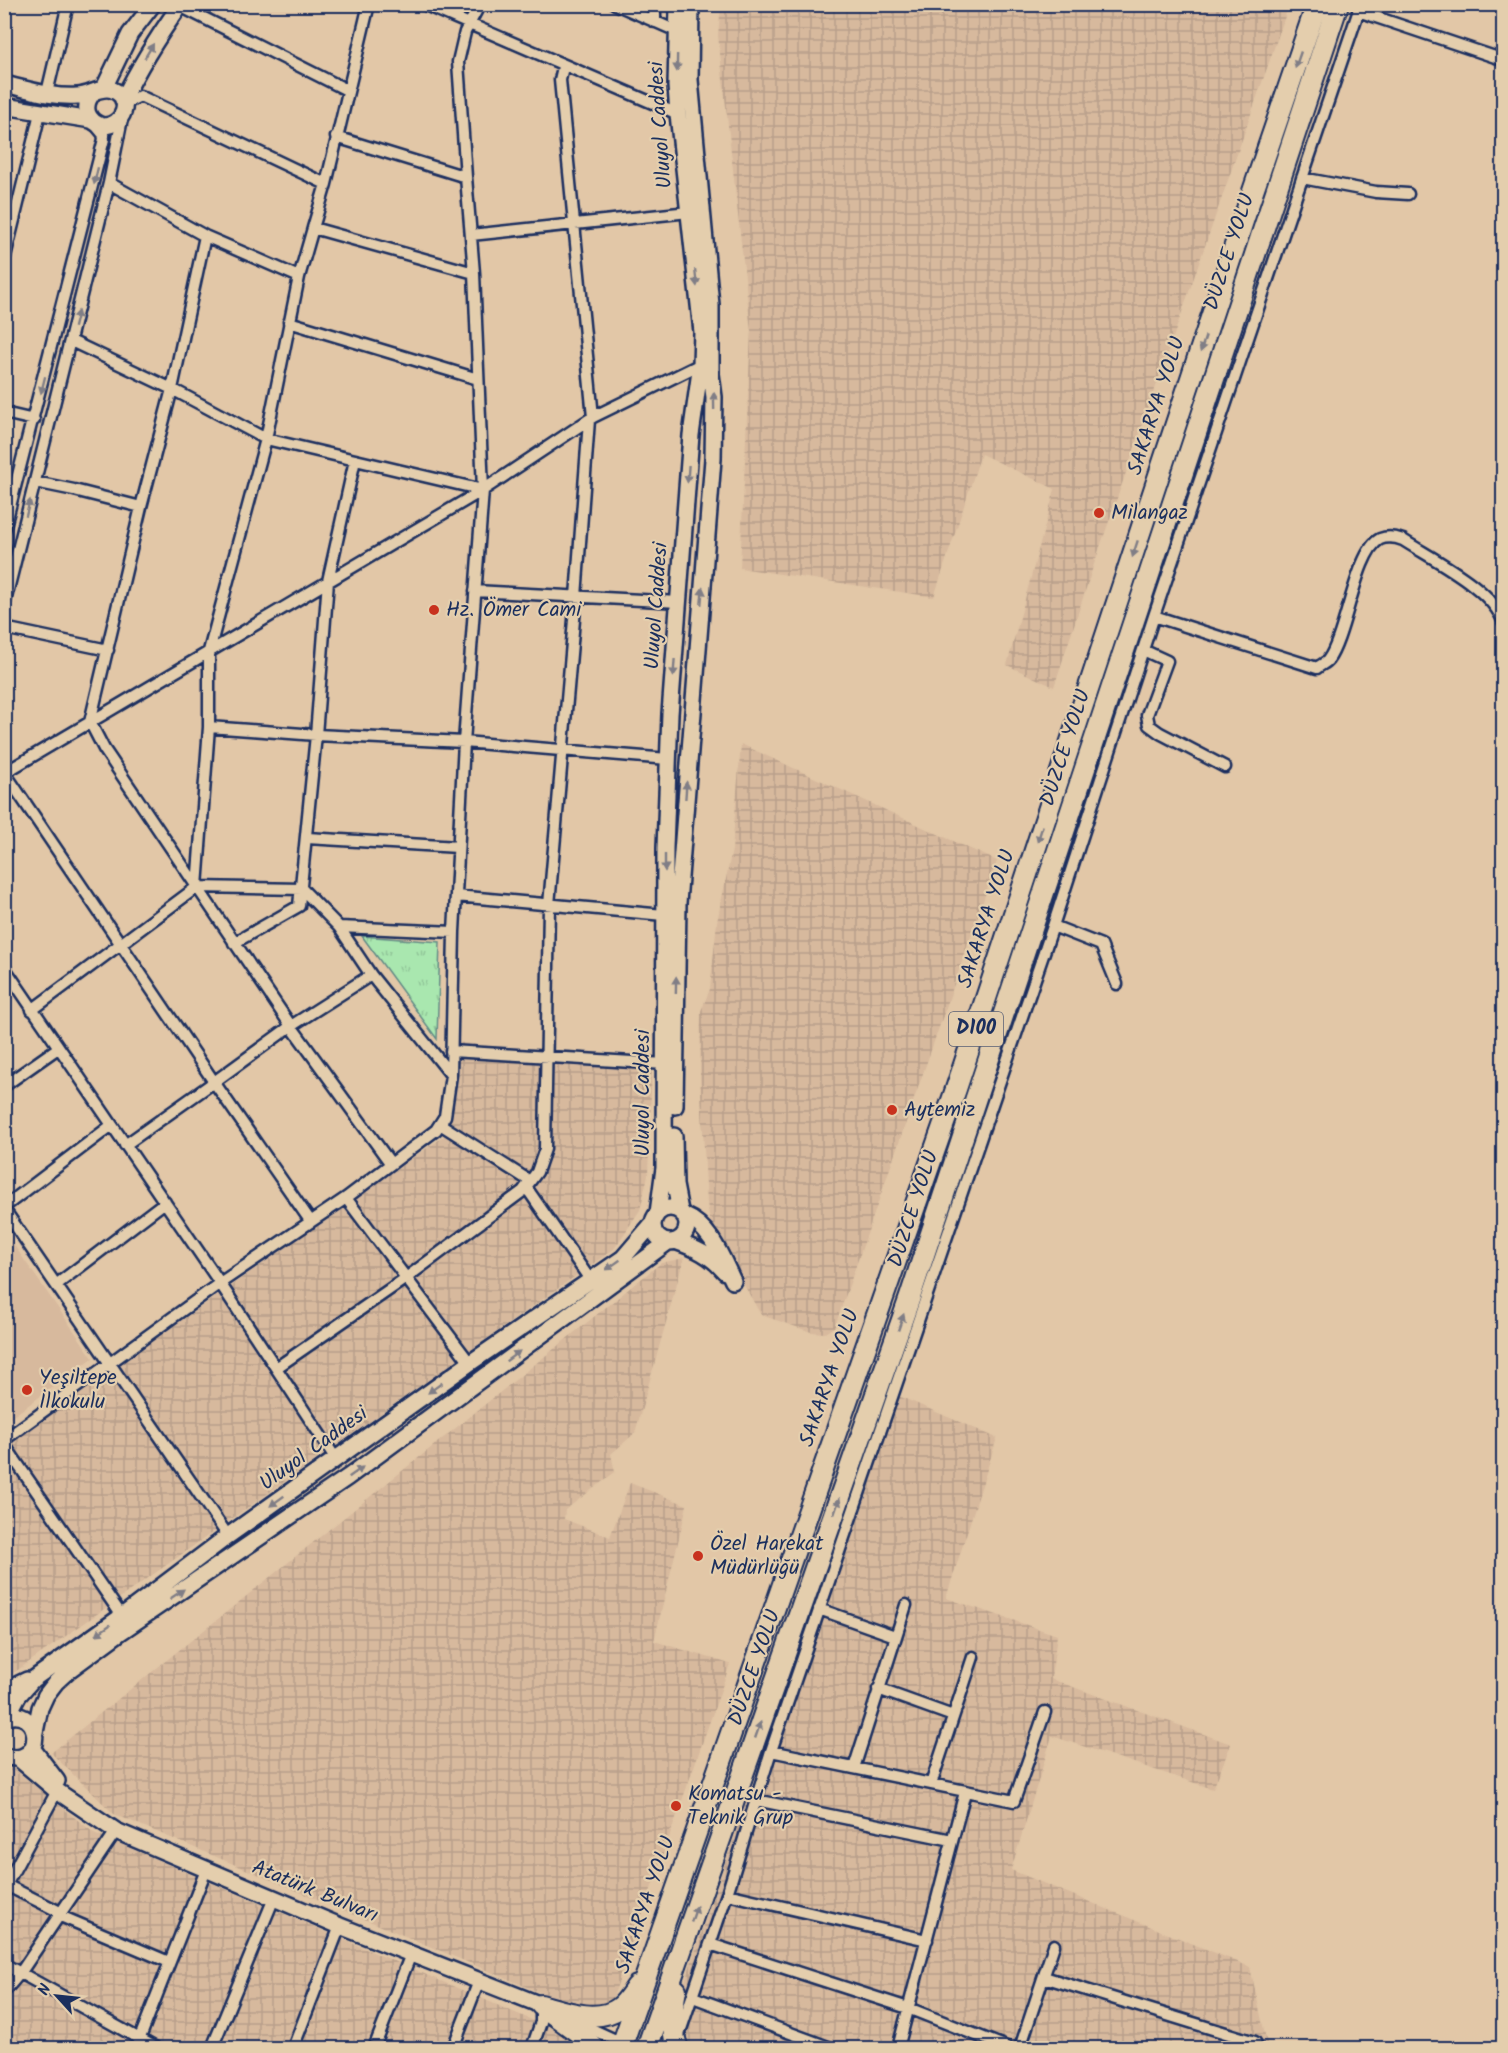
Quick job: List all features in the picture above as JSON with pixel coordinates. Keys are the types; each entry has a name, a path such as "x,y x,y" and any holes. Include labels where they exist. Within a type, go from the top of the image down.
{"highway":[{"name":"SAKARYA YOLU","path":"626,2047 647,1975 956,1089 1317,4"},
{"name":"DÜZCE YOLU","path":"647,2049 910,1297 1338,4"},
{"path":"677,2046 673,2035 673,2004 683,1944"},
{"path":"541,2005 567,2013 602,2015 619,2008 647,1975"},
{"path":"541,2005 579,2033 593,2048"}],"main road":[{"path":"92,121 86,108 87,102 98,90 130,34 153,4"},
{"name":"Uluyol Caddesi","path":"678,4 690,80 711,305 711,374 714,396 713,459 678,903 674,1156 675,1185 683,1213"},
{"name":"Uluyol Caddesi","path":"6,1717 18,1696 32,1680 470,1363 623,1258 655,1218 664,1168 664,915 668,759 691,435 701,364 702,332 678,114 684,35 691,4"},
{"path":"4,106 92,121 103,126 117,122 134,76 180,5"},
{"path":"4,84 68,97 81,96 98,90 118,92 124,106"},
{"path":"666,1208 683,1213 702,1227 718,1250 733,1281 717,1263 700,1250 657,1235 655,1218 666,1208"},
{"path":"672,1241 681,1238 686,1231 687,1222 683,1213"},
{"name":"Uluyol Caddesi","path":"33,1748 40,1708 46,1695 69,1670 122,1631 348,1477 672,1241"},
{"path":"4,1692 43,1672"},
{"path":"6,1717 14,1715 27,1720 35,1732"},
{"path":"10,1760 29,1753 33,1748 45,1767 79,1805"},
{"path":"10,1760 79,1805"},
{"name":"Atatürk Bulvarı","path":"79,1805 116,1831 206,1870 339,1926 541,2005"}],"street":[{"path":"47,93 68,4"},
{"path":"197,887 209,727 209,651 266,439 299,277 326,184 369,4"},
{"path":"423,4 563,67 678,114"},
{"path":"4,1440 220,1283 346,1198 436,1130 445,1116 451,1075 454,932 464,742 483,490 474,273 458,62 465,32 480,4"},
{"path":"615,4 684,35"},
{"path":"655,4 655,22"},
{"path":"180,5 347,90"},
{"path":"677,2046 771,1751 1053,926 1154,616 1360,8 1503,60"},
{"path":"276,1368 406,1278 528,1184 537,1172 545,1149 549,905 591,418 560,80 563,67"},
{"path":"4,606 110,183 124,106 140,96 326,184"},
{"path":"4,261 10,217 40,113"},
{"path":"4,530 34,420 104,139 103,134 92,121"},
{"path":"336,137 466,177"},
{"path":"1302,178 1376,192 1408,194"},
{"path":"110,183 205,236 299,277"},
{"path":"471,235 688,212"},
{"path":"313,228 474,273"},
{"path":"205,236 172,389 141,507 90,722 104,749 234,943 391,1164"},
{"path":"289,322 478,379"},
{"path":"71,341 172,389 266,439 483,490"},
{"path":"311,1222 5,773 483,490 591,418 701,364 711,345"},
{"path":"4,413 34,420"},
{"path":"234,943 299,906 307,838 328,581 355,460"},
{"path":"35,482 141,507"},
{"path":"1154,616 1317,668 1328,661 1366,555 1378,540 1392,536 1403,540 1483,592 1500,612 1503,624"},
{"path":"475,591 679,602"},
{"path":"4,628 108,650"},
{"path":"1143,650 1167,661 1147,715 1149,725 1160,734 1225,767"},
{"path":"209,727 464,742 668,759"},
{"path":"307,838 458,847"},
{"path":"32,1010 197,887 302,889 339,927 372,975 451,1075"},
{"path":"456,896 664,915"},
{"path":"1053,926 1101,945 1117,984"},
{"path":"339,927 454,932"},
{"path":"4,968 220,1283 336,1459"},
{"path":"125,1144 291,1026 372,975"},
{"path":"4,1086 58,1047"},
{"path":"451,1052 665,1064"},
{"path":"440,1124 528,1184 591,1281"},
{"path":"112,1125 4,1208 228,1536"},
{"path":"346,1198 470,1363"},
{"path":"56,1285 165,1202"},
{"path":"4,1444 122,1616"},
{"path":"854,1768 906,1605"},
{"path":"819,1609 895,1636"},
{"path":"931,1784 973,1657"},
{"path":"878,1689 953,1716"},
{"path":"771,1751 1014,1802 1045,1712"},
{"path":"57,1791 5,1885 59,1914 169,1962"},
{"path":"898,2049 965,1792"},
{"path":"756,1800 952,1840"},
{"path":"4,1992 21,1972 116,1831"},
{"path":"138,2044 206,1870"},
{"path":"727,1894 927,1940"},
{"path":"212,2049 274,1898"},
{"path":"292,2049 339,1926"},
{"path":"710,1944 908,2008 1009,2049"},
{"path":"1020,2049 1054,1946"},
{"path":"374,2049 411,1954"},
{"path":"4,1964 21,1972 138,2044 156,2049"},
{"path":"1044,1977 1255,2042 1258,2049"},
{"path":"453,2049 479,1981"},
{"path":"693,1997 831,2049"},
{"path":"532,2049 541,2022 541,2005 626,2047"}],"shaded area":[{"path":"721,5 1289,5 1092,570 1054,687 1007,665 1055,489 981,454 934,597 740,568 751,331 718,35"},
{"path":"741,744 997,861 835,1326 825,1333 811,1332 761,1315 711,1227 707,1203 700,1076 701,1011 710,989 717,922 732,850"},
{"path":"456,1042 652,1066 648,1175 640,1210 614,1249 5,1679 4,1445 447,1134"},
{"name":"Yeşiltepe İlkokulu","path":"4,1231 93,1358 5,1422 4,1422"},
{"path":"684,1258 635,1433 611,1454 615,1472 565,1510 564,1519 610,1537 630,1483 687,1505 654,1641 730,1664 610,2006 586,2012 114,1814 51,1753 661,1263"},
{"path":"887,1391 997,1438 946,1598 1057,1635 1051,1679 1231,1744 1213,1789 1052,1736 1011,1870 1250,1967 1268,2048 662,2048"},
{"path":"10,1766 94,1833 572,2037 584,2048 5,2048 4,1777"}],"green space":[{"path":"362,936 440,942 437,1039"}],"place":[{"name":"Milangaz","path":"1099,513"},
{"name":"Hz. Ömer Cami","path":"434,610"},
{"name":"Aytemiz","path":"892,1110"},
{"name":"Yeşiltepe İlkokulu","path":"27,1390"},
{"name":"Özel Harekat Müdürlüğü","path":"698,1556"},
{"name":"Komatsu - Teknik Grup","path":"676,1806"}]}
